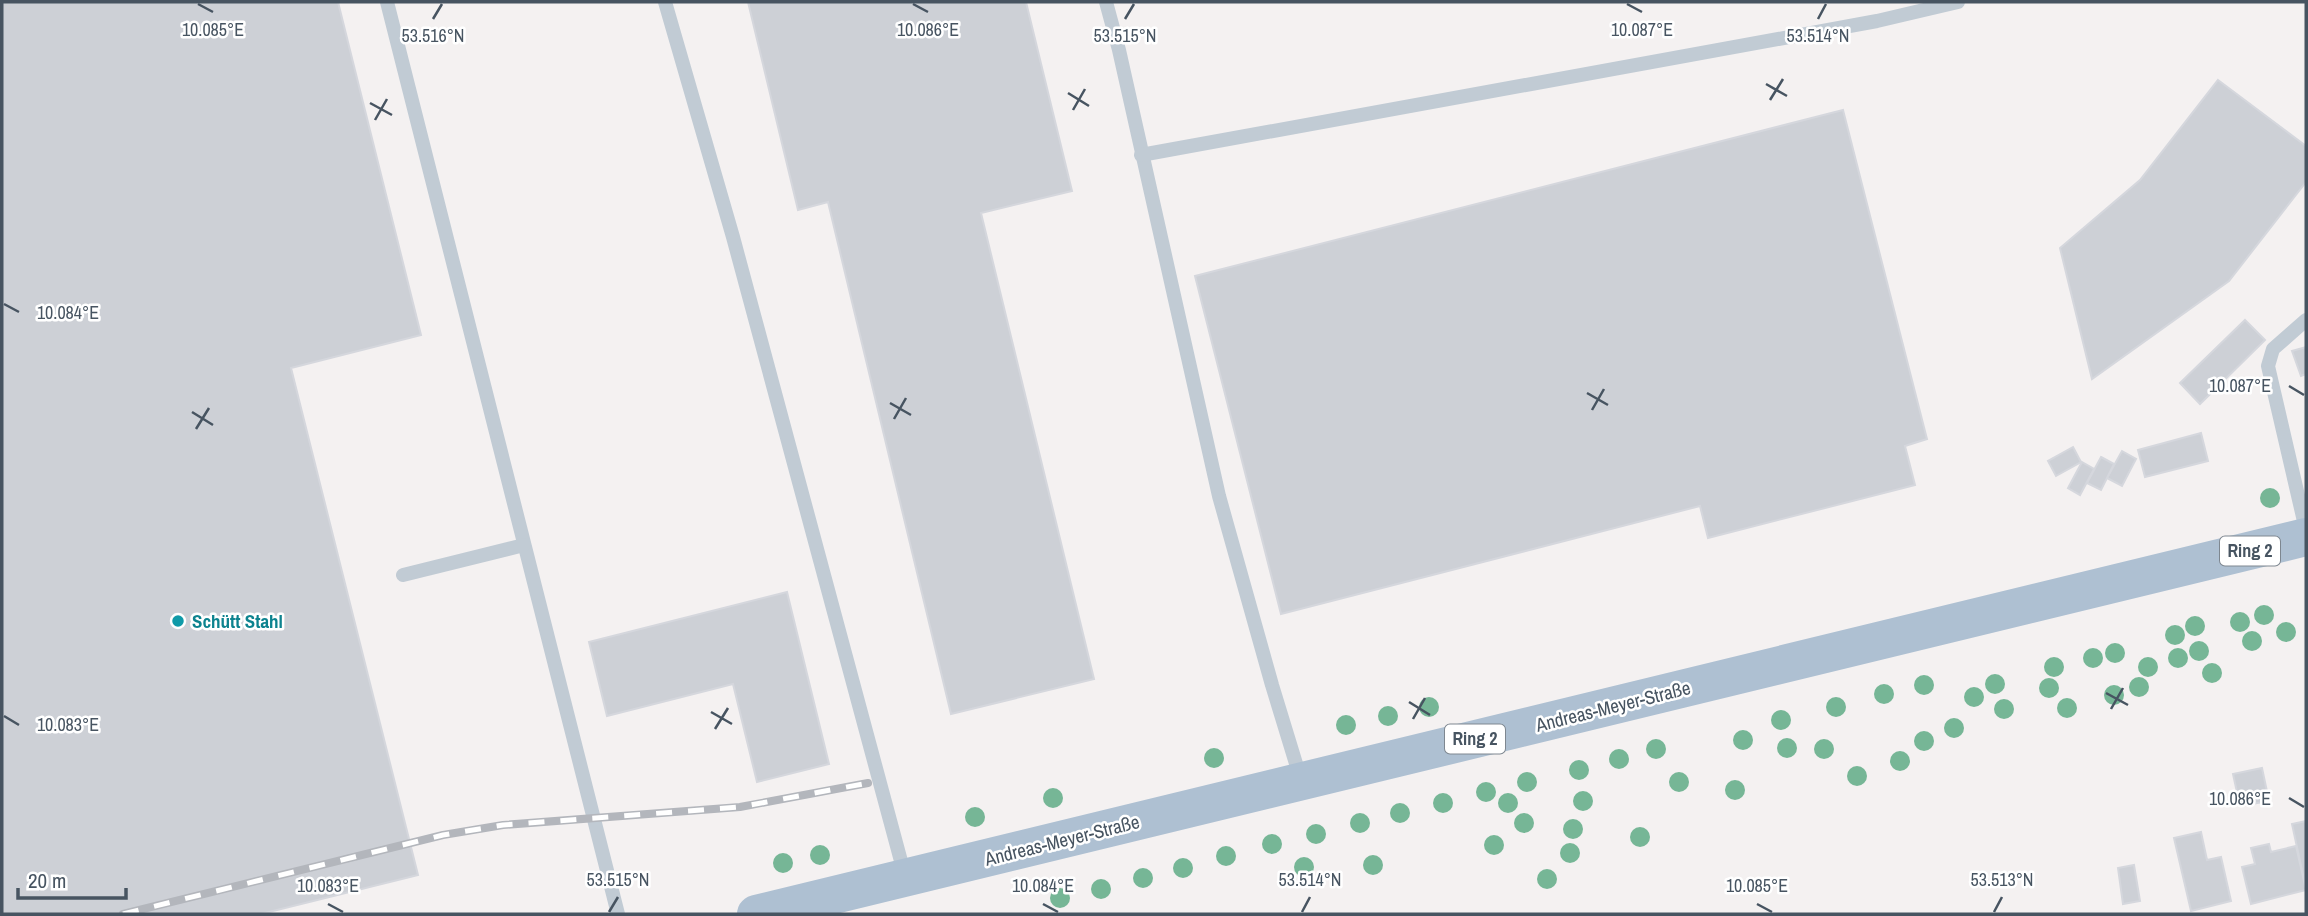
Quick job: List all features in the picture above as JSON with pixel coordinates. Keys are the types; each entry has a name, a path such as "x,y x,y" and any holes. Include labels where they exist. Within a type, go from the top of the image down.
{"main road":[{"name":"Andreas-Meyer-Straße","path":"756,914 2306,537"}],"lane":[{"path":"387,2 618,914"},
{"path":"665,2 733,237 906,878"},
{"path":"1106,2 1219,496 1302,781"},
{"path":"1141,155 1877,22 1958,2"},
{"path":"2306,320 2273,349 2267,366 2306,530"},
{"path":"403,575 524,545"}],"building":[{"name":"Schütt Stahl","path":"2,2 338,2 421,335 291,368 418,875 261,914 2,914"},
{"path":"748,2 1026,2 1072,191 981,213 1094,679 951,714 828,202 798,210"},
{"path":"2218,80 2306,146 2306,182 2229,281 2092,379 2060,248 2140,180"},
{"path":"1843,110 1927,439 1905,446 1915,485 1708,538 1700,506 1281,614 1195,276"},
{"path":"2245,320 2265,340 2200,404 2180,383"},
{"path":"2306,347 2306,374 2301,376 2292,351"},
{"path":"2201,433 2208,461 2145,477 2138,450"},
{"path":"2073,447 2081,462 2056,476 2048,461"},
{"path":"2122,451 2136,459 2122,486 2107,478"},
{"path":"2101,457 2114,464 2101,490 2087,483"},
{"path":"2082,462 2094,469 2080,495 2068,488"},
{"path":"787,592 829,764 757,782 733,684 607,716 589,642"},
{"path":"2262,768 2269,801 2240,806 2233,774"},
{"path":"2306,821 2306,889 2292,824"},
{"path":"2201,832 2207,860 2221,857 2231,901 2191,911 2174,838"},
{"path":"2269,844 2271,852 2296,846 2306,890 2251,904 2242,867 2255,864 2251,848"},
{"path":"2134,865 2140,901 2123,904 2118,868"}],"railway":[{"path":"123,914 443,835 503,825 740,807 868,783"}],"place":[{"name":"Schütt Stahl","path":"178,621"}]}
